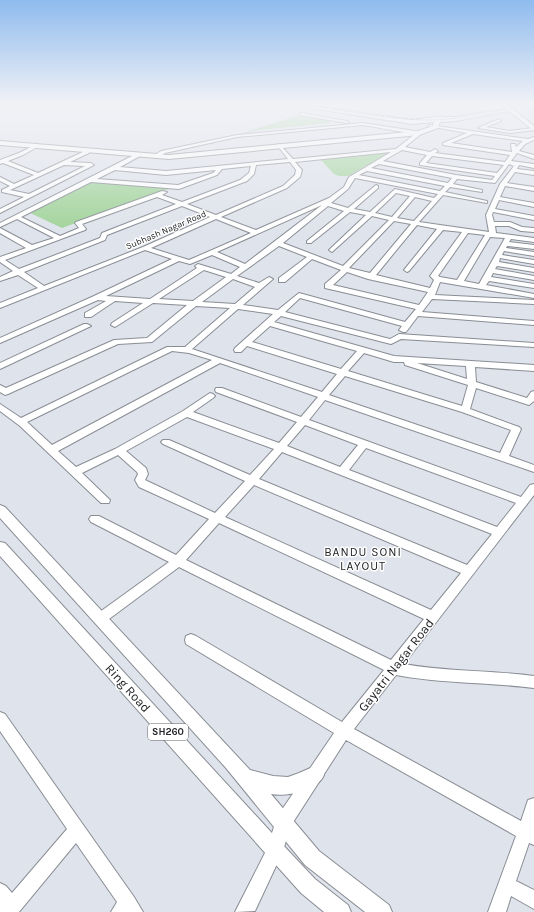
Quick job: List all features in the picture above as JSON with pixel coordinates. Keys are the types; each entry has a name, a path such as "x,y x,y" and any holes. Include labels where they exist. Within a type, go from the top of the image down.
{"main road":[{"path":"32,146 87,152 157,155"},
{"path":"36,146 169,157 281,146"},
{"name":"SH260","path":"0,510 101,618 245,777 312,858 382,912"},
{"name":"Ring Road","path":"0,547 275,851 308,886 342,912"},
{"path":"245,777 283,787 300,784 315,775"}],"street":[{"path":"1,160 10,158 36,146"},
{"path":"157,155 163,152 193,146"},
{"name":"Subhash Nagar Road","path":"0,306 42,287 145,248 286,187 298,176 300,170 277,146"},
{"path":"2,392 117,342 149,340 244,266 278,243 344,189 353,179 403,146"},
{"path":"309,242 349,210 386,189 400,186 431,154 443,146"},
{"path":"457,146 534,157"},
{"path":"460,282 491,235 492,224 489,215 498,198 511,165 514,153 513,146"},
{"path":"514,153 521,146"},
{"path":"63,163 166,173 400,149 511,165 534,166"},
{"path":"2,192 87,152"},
{"path":"2,223 138,155"},
{"path":"1,160 40,175"},
{"path":"378,162 456,177 493,182 498,175 511,165"},
{"path":"0,279 103,239 104,234 238,183 250,177 254,164"},
{"path":"422,164 498,175"},
{"path":"0,211 91,165"},
{"path":"511,165 534,173"},
{"path":"1,259 83,229 78,223 215,174 221,167"},
{"path":"367,169 480,191"},
{"path":"371,277 415,223 456,177"},
{"path":"0,179 14,186"},
{"path":"353,179 442,193 485,202"},
{"path":"353,179 386,189 436,200"},
{"path":"90,180 178,187"},
{"path":"503,184 534,189"},
{"path":"332,250 371,214 386,189"},
{"path":"2,192 30,196"},
{"path":"157,195 180,205 255,232"},
{"path":"322,293 414,195"},
{"path":"498,198 534,204"},
{"path":"190,262 255,232 329,201 349,210 441,228 491,235 505,244 534,254"},
{"path":"491,210 534,218"},
{"path":"16,217 60,238"},
{"path":"0,302 42,287 214,217"},
{"path":"492,224 513,225 521,229 534,230"},
{"path":"407,270 441,228"},
{"path":"0,230 32,248"},
{"path":"466,231 434,276 438,279 534,296"},
{"path":"505,244 534,240"},
{"path":"278,243 345,269 431,294 534,302"},
{"path":"505,244 534,247"},
{"path":"482,286 505,244"},
{"path":"145,248 260,286"},
{"path":"211,252 244,266"},
{"path":"282,280 312,256"},
{"path":"498,256 534,262"},
{"path":"1,259 42,287"},
{"path":"0,340 97,298 178,259"},
{"path":"494,263 534,270"},
{"path":"115,325 203,267"},
{"path":"490,270 534,278"},
{"path":"486,278 534,286"},
{"path":"186,350 269,279"},
{"path":"97,298 236,306 280,313 391,342 399,336 431,294 438,279"},
{"path":"322,293 406,325"},
{"path":"238,350 299,295 322,293 418,311 534,323"},
{"path":"88,315 112,300"},
{"path":"268,323 394,359 529,402 534,394"},
{"path":"0,366 87,326"},
{"path":"399,336 534,345"},
{"path":"247,342 270,348 342,373 465,410 516,429 503,458"},
{"path":"20,422 170,349 186,350 219,360 534,469"},
{"path":"101,618 178,561 282,448 302,421 362,350"},
{"path":"394,359 534,368"},
{"path":"51,450 219,360"},
{"path":"465,410 472,385 470,364"},
{"path":"219,390 523,502"},
{"path":"75,472 119,451 186,413 210,396"},
{"path":"0,407 20,422 105,500"},
{"path":"186,413 282,448 499,532"},
{"path":"166,442 252,480 469,571"},
{"path":"342,471 364,444"},
{"path":"119,451 142,470 143,474 140,480 143,484 433,617"},
{"name":"Gayatri Nagar Road","path":"244,912 249,905 275,851 283,823 344,731 534,488"},
{"path":"95,518 178,561 394,668 414,673 511,678 534,682"},
{"path":"191,640 344,731 529,835"},
{"path":"0,718 77,830 127,909"},
{"path":"497,912 506,884 529,835 534,806"},
{"path":"0,892 9,909 77,830"},
{"path":"506,884 534,900"}],"green space":[{"path":"391,151 348,176 339,176 334,174 320,159"},
{"path":"88,181 174,187 62,228 26,211"}],"district":[{"name":"BANDU SONI LAYOUT","path":"363,559"}]}
